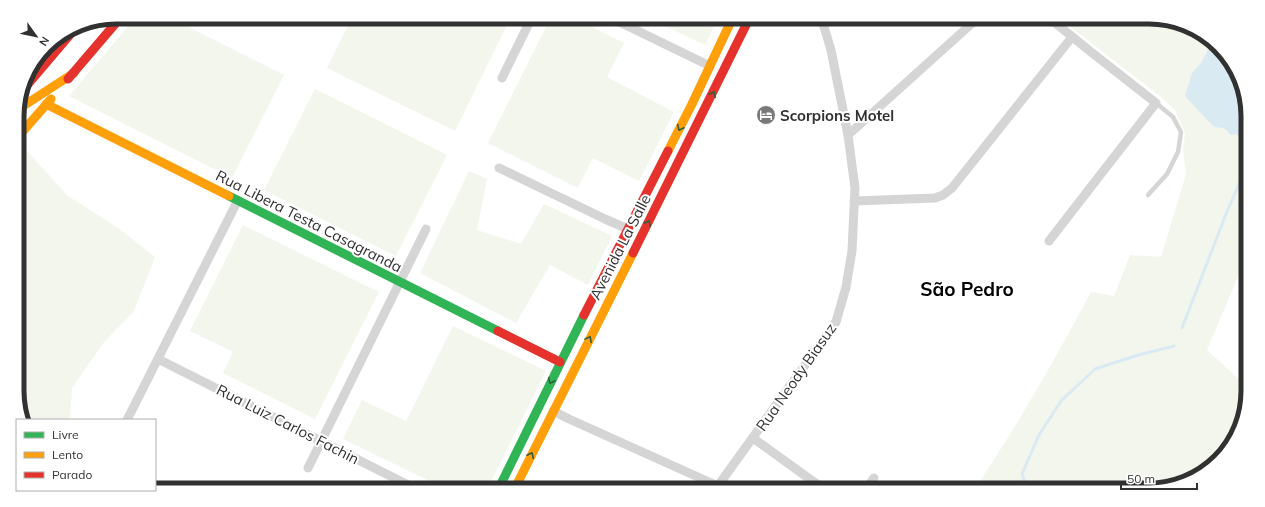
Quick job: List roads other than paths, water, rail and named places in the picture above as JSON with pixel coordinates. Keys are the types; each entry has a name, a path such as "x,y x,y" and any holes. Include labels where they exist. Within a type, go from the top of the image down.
{"main road":[{"path":"24,130 115,24"},
{"name":"Avenida La Salle","path":"501,483 560,362 588,310 692,104 730,24"},
{"name":"Avenida La Salle","path":"517,483 747,24"},
{"path":"32,80 68,37"},
{"path":"25,105 74,73"},
{"name":"Rua Libera Testa Casagranda","path":"46,104 560,362"},
{"path":"692,104 704,111"},
{"path":"588,310 601,316"}],"street":[{"path":"502,78 529,24"},
{"path":"623,24 710,66"},
{"name":"Rua Neody Biasuz","path":"721,483 836,322 846,288 852,251 855,188 848,134 831,50 823,24"},
{"path":"848,134 971,24"},
{"path":"1049,241 1156,103 1056,24"},
{"path":"854,202 935,198 943,196 952,188 1072,37"},
{"path":"499,168 628,229"},
{"path":"128,419 238,200"},
{"path":"308,468 426,229"},
{"name":"Rua Luiz Carlos Fachin","path":"158,359 404,483"},
{"path":"553,411 706,483"},
{"path":"753,438 815,483"},
{"path":"870,483 874,478"}],"lane":[{"path":"1148,195 1167,174 1178,152 1180,132 1173,116 1156,103"}],"waterway":[{"path":"1182,328 1226,214 1241,180"},
{"path":"1025,483 1022,474 1039,435 1061,401 1095,369 1135,356 1174,346"}],"place":[{"name":"Scorpions Motel","path":"766,115"}],"district":[{"name":"São Pedro","path":"967,289"}]}
